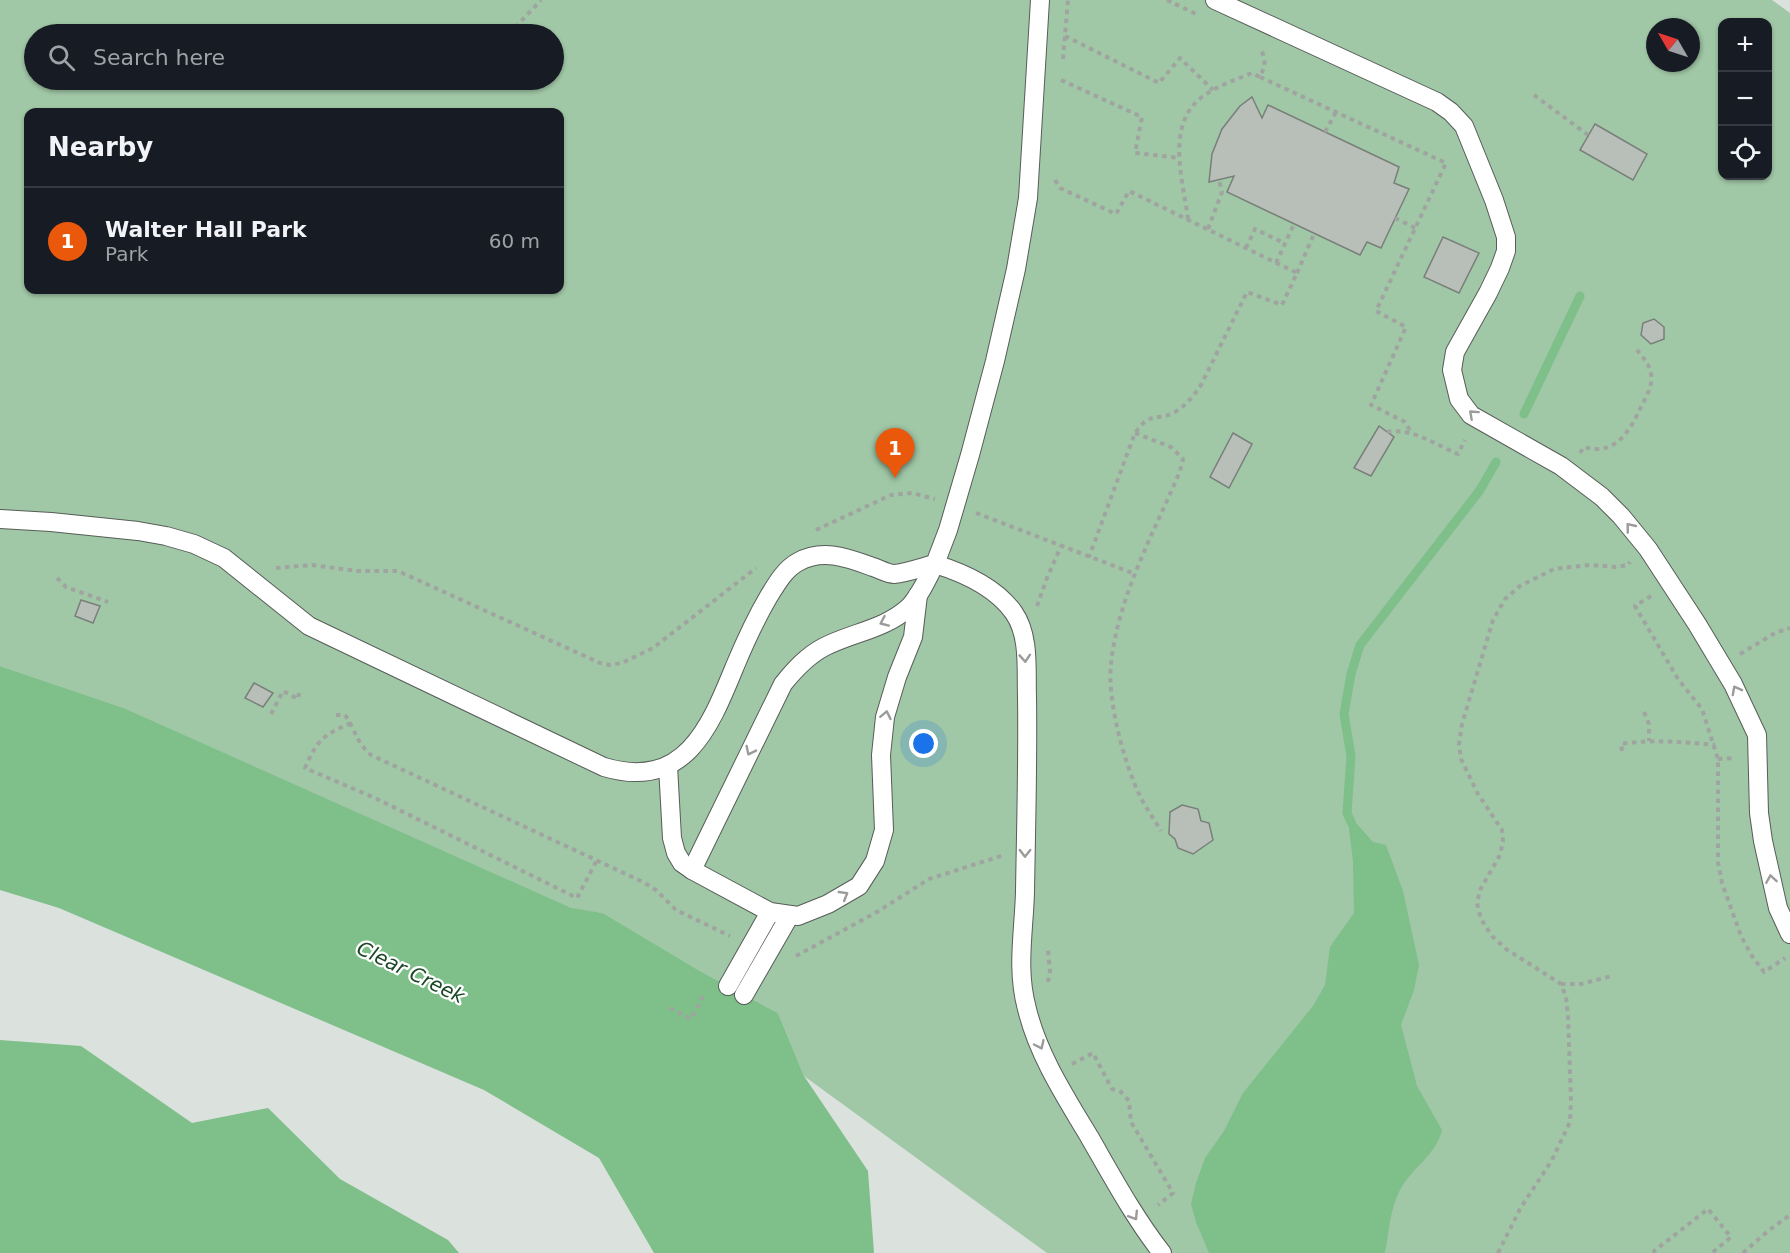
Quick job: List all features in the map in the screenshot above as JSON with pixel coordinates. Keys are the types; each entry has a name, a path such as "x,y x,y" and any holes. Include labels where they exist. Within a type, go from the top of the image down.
{"lane":[{"path":"692,870 783,684 799,664 824,647 890,620 908,608 935,564 955,505 995,361 1016,269 1028,198 1040,0"},
{"path":"1215,0 1437,102 1451,112 1464,126 1478,156 1502,221 1506,251 1488,293 1455,352 1452,370 1459,399 1472,415 1568,471 1602,497 1648,549 1722,665 1757,735 1759,813 1763,841 1778,908 1790,934"},
{"path":"0,519 138,531 194,544 224,558 309,626 604,767 620,772 647,771 668,766 691,750 706,731 764,604 781,577 797,562 819,554 842,556 894,574 935,564 975,580 999,597 1014,613 1023,632 1026,659 1028,756 1025,895 1020,950 1026,1008 1064,1094 1134,1216 1162,1253"},
{"path":"668,766 672,838 676,853 682,863 692,870 770,912 798,916 828,904 858,886 875,861 884,830 881,755 885,717 897,677 913,637 918,595"},
{"path":"728,986 770,912"},
{"path":"744,995 790,915"}],"path":[{"path":"519,24 542,0"},
{"path":"1060,92 1068,0"},
{"path":"1167,0 1199,16"},
{"path":"1065,36 1159,83 1180,58 1213,90"},
{"path":"1256,46 1261,49 1265,57 1260,77"},
{"path":"1188,219 1179,142 1186,118 1200,99 1213,90 1252,73 1446,163 1376,311 1406,327 1371,405 1405,422 1411,433"},
{"path":"1061,80 1142,117 1135,153 1180,158"},
{"path":"1534,95 1588,135"},
{"path":"1325,132 1336,112"},
{"path":"1054,173 1056,183 1060,188 1116,214 1130,191 1297,273"},
{"path":"1208,230 1222,192 1219,180"},
{"path":"1395,218 1415,228"},
{"path":"1276,263 1294,224"},
{"path":"1246,249 1255,229 1284,243"},
{"path":"1089,557 1136,433 1142,423 1151,417 1173,413 1192,398 1201,385 1247,292 1282,305 1314,234"},
{"path":"1568,471 1584,447 1596,450 1608,447 1622,438 1632,425 1650,389 1652,376 1649,364 1637,350"},
{"path":"1387,432 1396,430 1411,433 1458,454 1467,438"},
{"path":"1136,433 1171,447 1183,459 1180,471 1135,574 1114,643 1111,665 1112,703 1123,748 1140,795 1161,831"},
{"path":"808,534 891,495 912,493 955,505 1135,574"},
{"path":"1036,609 1061,546"},
{"path":"1612,976 1581,984 1561,984 1506,949 1492,936 1481,919 1477,903 1480,890 1500,855 1502,830 1478,794 1461,759 1459,744 1462,724 1493,620 1505,599 1520,586 1554,569 1589,565 1616,567 1628,565 1636,556"},
{"path":"272,568 312,565 357,572 398,571 600,663 609,665 622,663 653,648 756,568"},
{"path":"57,578 66,587 108,602"},
{"path":"1659,591 1635,606 1678,679 1702,709 1715,745 1718,759 1718,862 1722,883 1741,936 1764,972 1788,956 1790,958"},
{"path":"1722,665 1775,633 1790,628"},
{"path":"271,714 283,691 298,699 299,693"},
{"path":"1644,712 1648,724 1649,741"},
{"path":"351,723 321,738 305,768 375,798 577,898 597,860"},
{"path":"1622,751 1621,744 1649,741 1665,740 1715,745"},
{"path":"1046,943 1050,971 1047,990"},
{"path":"1498,1253 1520,1209 1563,1138 1570,1122 1566,997 1561,984"},
{"path":"1066,1066 1093,1053 1112,1089 1121,1092 1129,1101 1131,1122 1173,1193 1152,1210"},
{"path":"1655,1253 1654,1251 1708,1209 1731,1237 1714,1252"},
{"path":"1743,1253 1790,1215"}],"shaded area":[{"path":"0,0 1772,0 1790,13 1790,1253 1047,1253 804,1076 778,1013 700,971 603,913 571,909 124,708 0,666"}],"water":[{"name":"Clear Creek","path":"0,666 124,708 571,908 603,913 700,971 778,1013 804,1076 868,1171 874,1253 654,1253 599,1158 484,1090 59,908 0,890"},
{"path":"1347,813 1373,842 1386,845 1403,891 1419,965 1414,990 1401,1025 1417,1086 1442,1130 1435,1147 1406,1180 1397,1195 1385,1253 1209,1253 1191,1204 1205,1158 1224,1131 1243,1093 1313,1006 1325,985 1330,947 1354,913 1353,861"},
{"path":"0,1040 81,1046 192,1123 268,1108 340,1179 448,1240 459,1253 0,1253"}],"building":[{"path":"1252,97 1262,118 1268,105 1399,167 1394,183 1409,189 1381,248 1367,242 1360,255 1227,192 1234,176 1209,182 1212,154 1222,129 1240,106"},
{"path":"1595,124 1647,154 1633,180 1580,150"},
{"path":"1443,237 1479,253 1459,293 1424,277"},
{"path":"1654,319 1664,327 1664,339 1651,344 1641,335 1643,323"},
{"path":"1379,426 1394,437 1371,476 1354,468"},
{"path":"1233,433 1252,444 1229,488 1210,477"},
{"path":"81,600 100,606 93,623 75,616"},
{"path":"254,683 273,693 263,707 245,698"},
{"path":"1182,805 1198,809 1201,821 1209,823 1213,840 1193,854 1178,848 1175,839 1169,834 1170,812"}],"waterway":[{"path":"1524,414 1580,296"},
{"path":"1351,822 1347,813 1351,756 1344,714 1351,674 1360,645 1480,490 1496,462"}],"place":[{"name":"Walter Hall Park","path":"895,478"}]}
